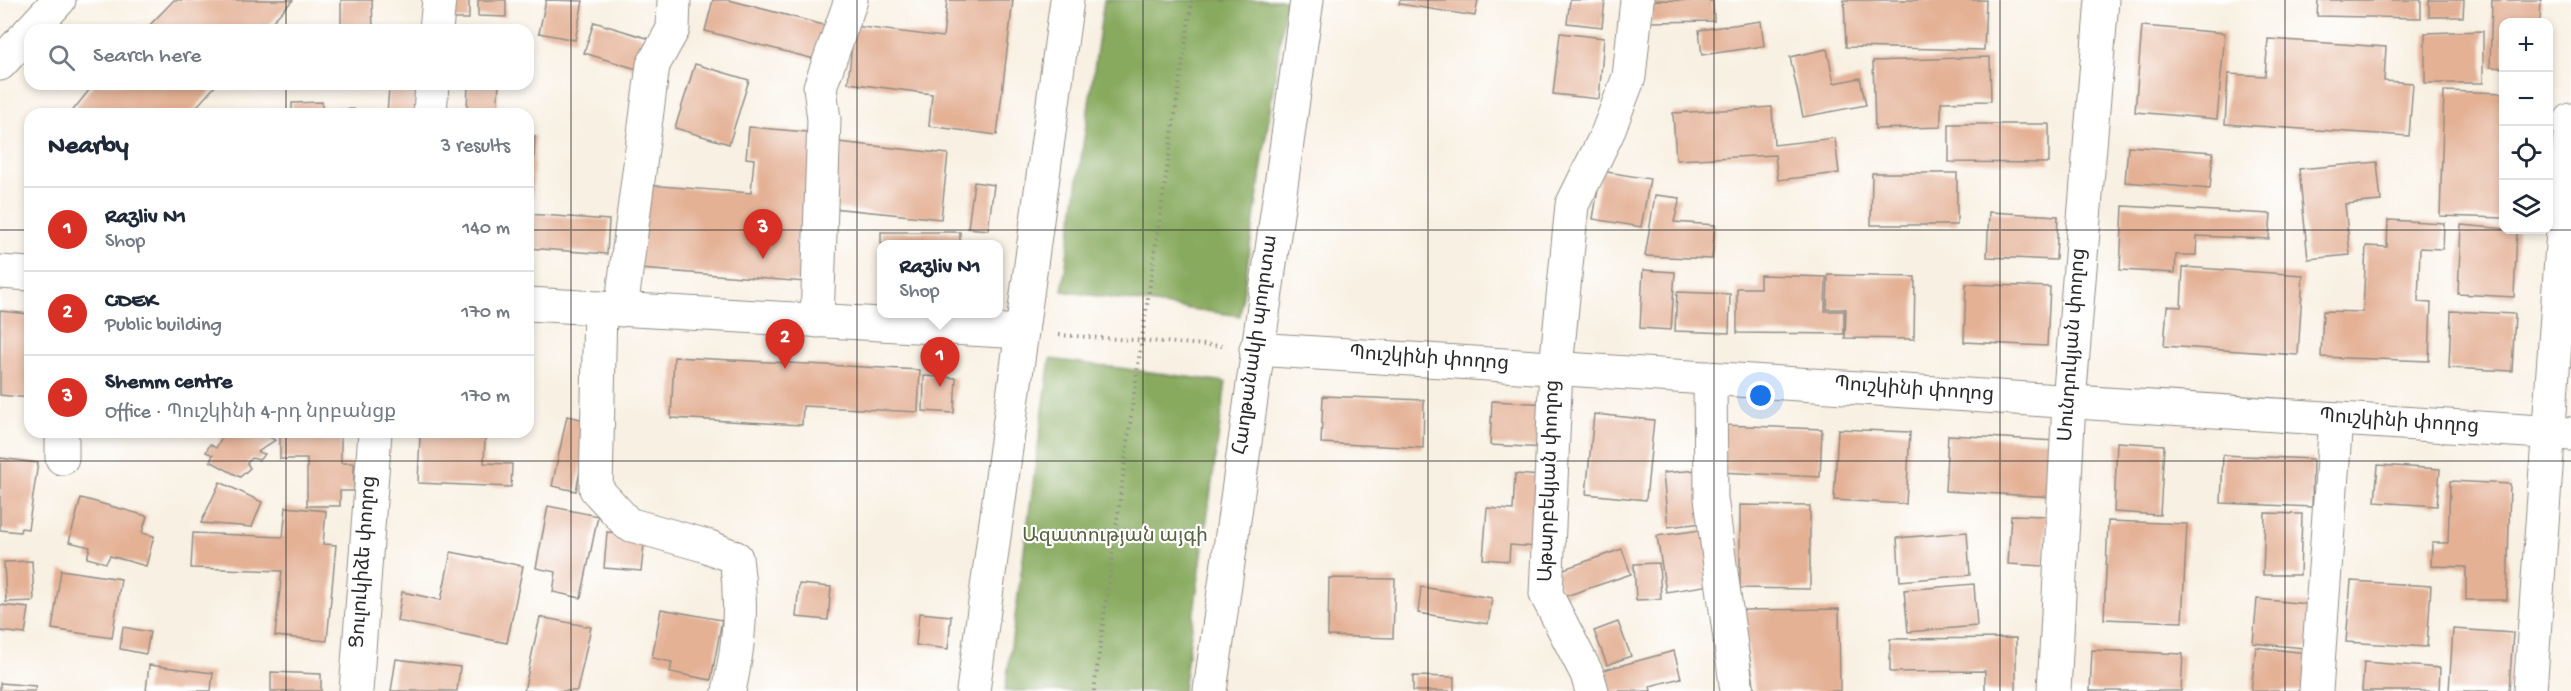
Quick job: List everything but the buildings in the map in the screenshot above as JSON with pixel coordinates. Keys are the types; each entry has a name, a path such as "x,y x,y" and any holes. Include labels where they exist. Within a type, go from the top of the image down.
{"main road":[{"path":"37,24 59,0"},
{"path":"437,24 439,0"},
{"path":"674,0 673,29 652,65 611,309 597,489 628,524 707,546 736,558 741,595 739,646 729,691"},
{"path":"817,321 824,120 820,87 850,0"},
{"path":"972,691 1067,0"},
{"name":"Հաղթանակի պողոտա","path":"1210,691 1256,349 1307,0"},
{"name":"Աթարբեկյան փողոց","path":"1592,691 1587,674 1546,594 1556,368 1572,205 1607,134 1629,77 1637,0"},
{"name":"Սունդուկյան փողոց","path":"2054,691 2069,402 2102,0"},
{"path":"0,64 24,38"},
{"path":"430,108 432,90"},
{"path":"2530,691 2560,434 2571,120"},
{"path":"0,272 24,274"},
{"path":"534,304 1022,332"},
{"name":"Պուշկինի փողոց","path":"1256,349 2560,434"},
{"path":"1710,378 1711,498 1737,691"},
{"path":"2316,691 2336,419"},
{"name":"Ցուլուկիձե փողոց","path":"356,691 375,438"}],"path":[{"path":"1095,691 1192,0"},
{"path":"1022,332 1256,349"}],"green space":[{"path":"1104,0 1286,0 1240,316 1062,291"},
{"name":"Ազատության այգի","path":"1050,359 1226,382 1183,691 1005,691"}],"place":[{"name":"Shemm centre","path":"763,259"},
{"name":"CDEK","path":"785,369"},
{"name":"Razliv N1","path":"940,387"}]}
